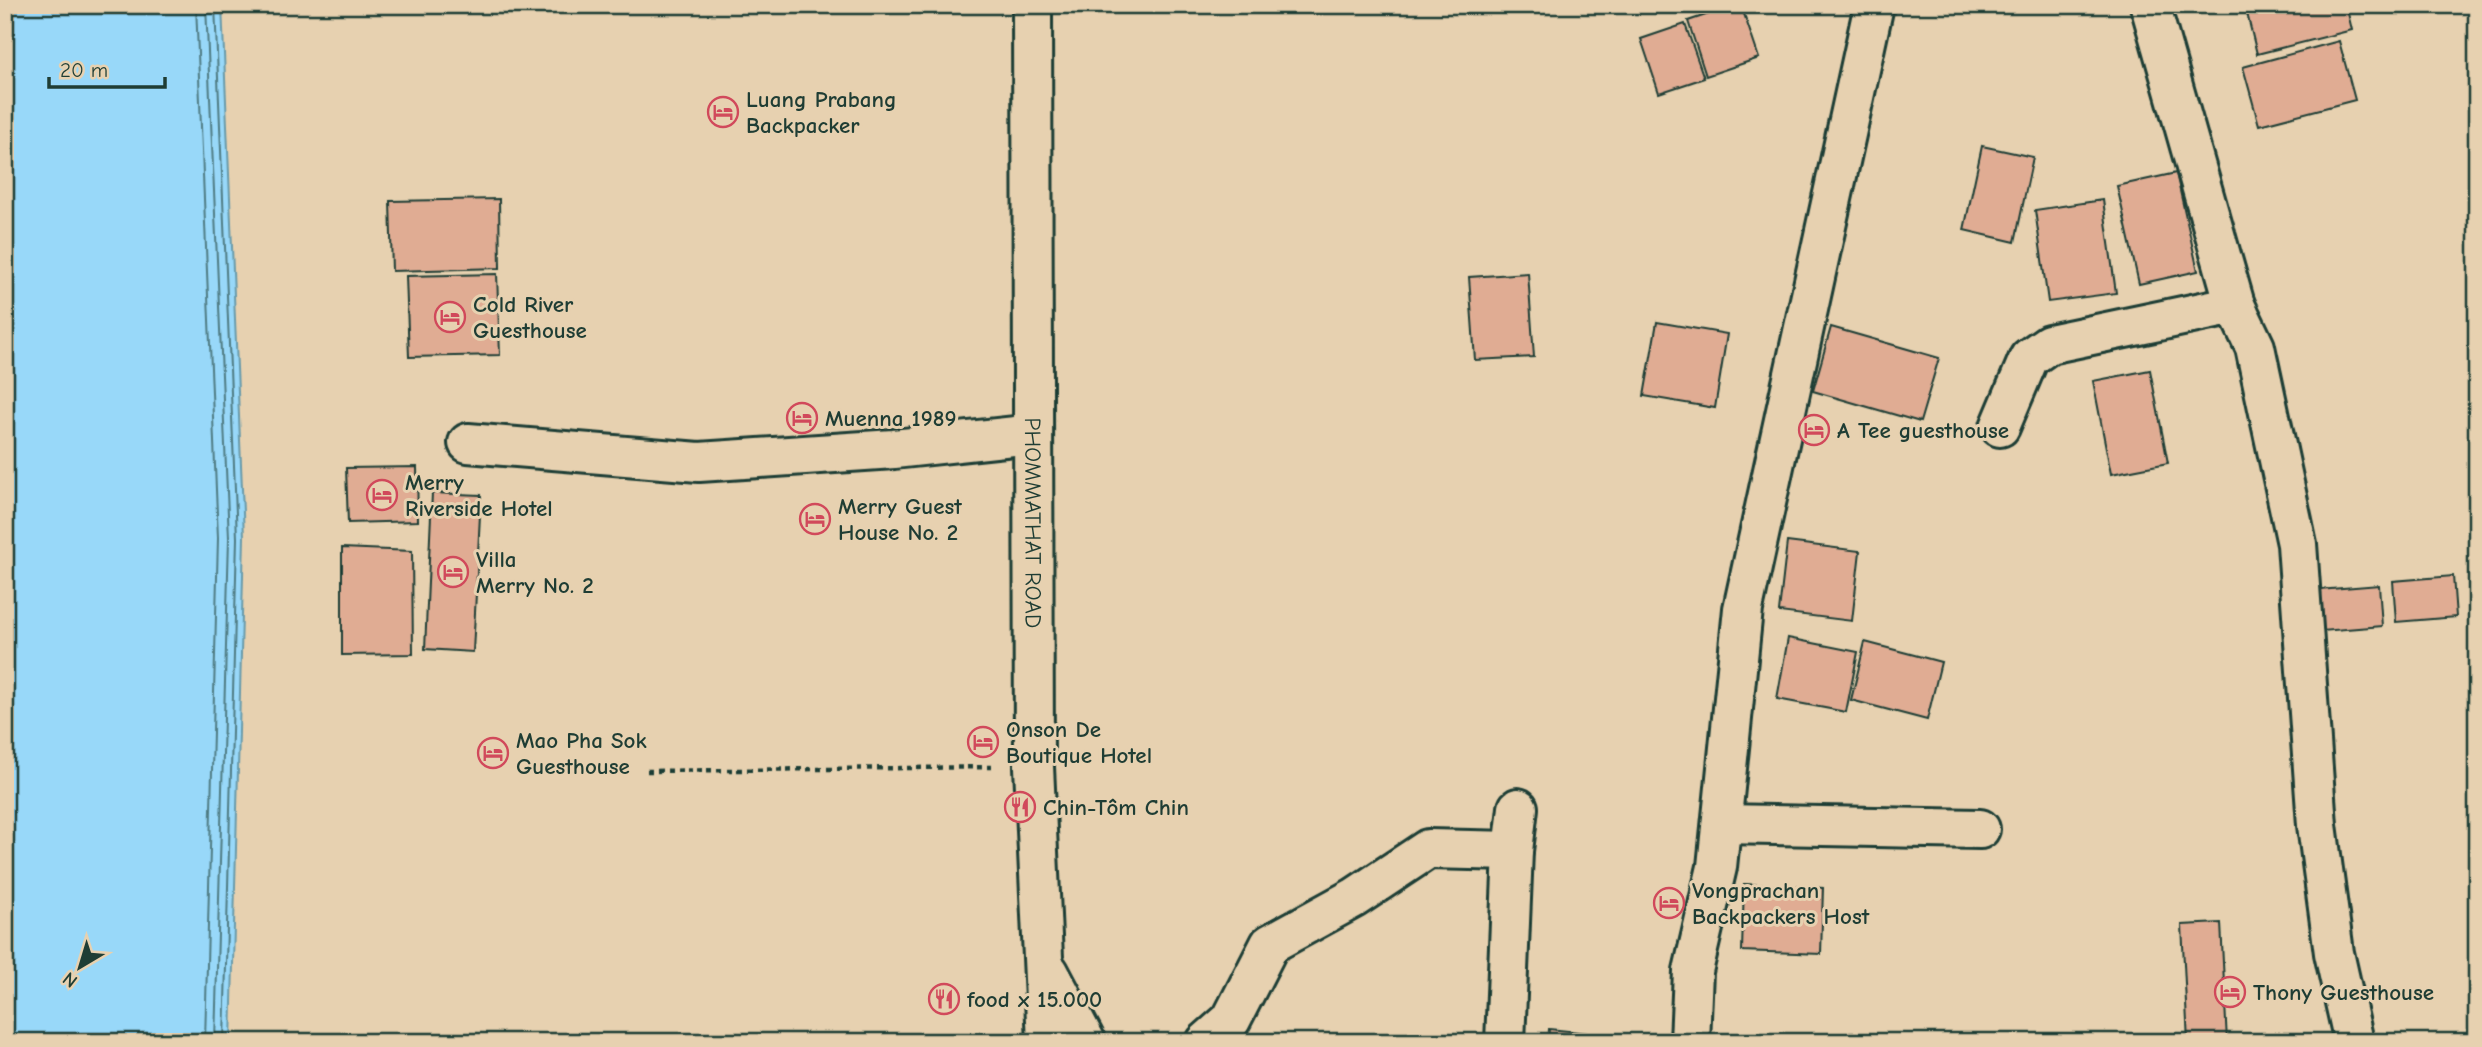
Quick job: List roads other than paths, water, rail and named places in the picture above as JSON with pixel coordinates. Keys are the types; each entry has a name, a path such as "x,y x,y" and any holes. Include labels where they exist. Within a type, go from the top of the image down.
{"street":[{"name":"PHOMMATHAT ROAD","path":"1032,5 1034,767 1046,1042"},
{"path":"1690,1042 1693,971 1717,867 1743,609 1874,5"},
{"path":"2150,5 2235,305 2255,346 2297,544 2317,825 2334,953 2354,1042"},
{"path":"2000,428 2029,358 2049,344 2235,305"},
{"path":"468,443 699,461 894,449 1032,433"},
{"path":"1505,1042 1513,851 1518,808"},
{"path":"1722,824 1980,829"},
{"path":"1206,1042 1231,1020 1270,944 1354,898 1428,849 1513,851"},
{"path":"1044,961 1086,1042"}],"water":[{"path":"5,5 222,5 244,537 231,1042 5,1042"}],"place":[{"name":"Luang Prabang Backpacker","path":"723,112"},
{"name":"Cold River Guesthouse","path":"450,317"},
{"name":"Muenna 1989","path":"802,418"},
{"name":"A Tee guesthouse","path":"1814,430"},
{"name":"Merry Riverside Hotel","path":"382,495"},
{"name":"Merry Guest House No. 2","path":"815,519"},
{"name":"Villa Merry No. 2","path":"453,572"},
{"name":"Onson De Boutique Hotel","path":"983,742"},
{"name":"Mao Pha Sok Guesthouse","path":"493,753"},
{"name":"Chin-Tôm Chin","path":"1020,807"},
{"name":"Vongprachan Backpackers Host","path":"1669,903"},
{"name":"Thony Guesthouse","path":"2230,992"},
{"name":"food x 15.000","path":"944,999"}]}
